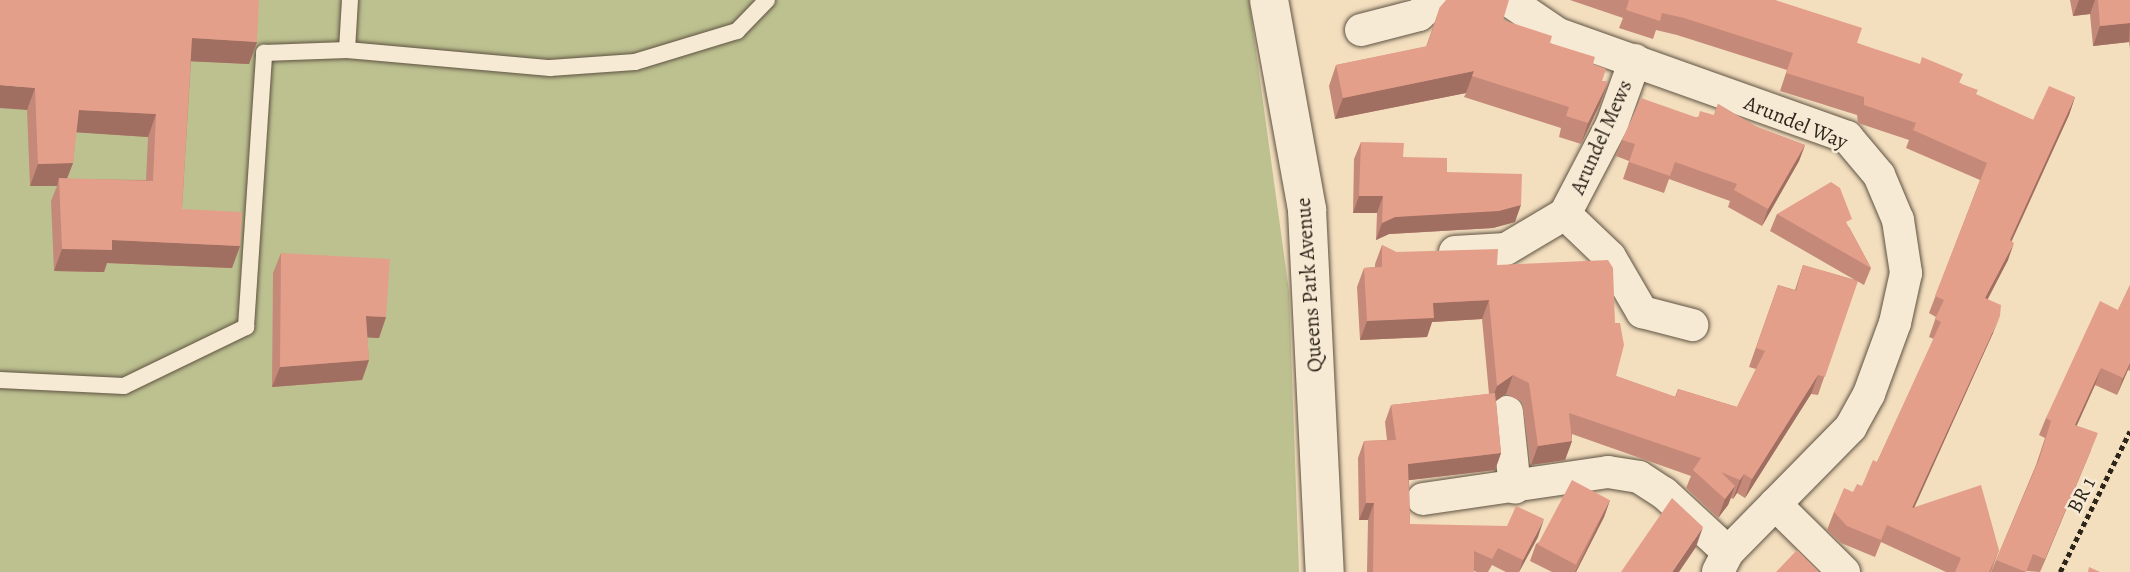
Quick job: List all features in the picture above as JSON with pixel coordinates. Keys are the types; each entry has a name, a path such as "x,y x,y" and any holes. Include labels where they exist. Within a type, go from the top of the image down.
{"street":[{"name":"Queens Park Avenue","path":"1269,0 1307,210 1325,572"},
{"path":"1361,30 1419,15 1436,0"},
{"name":"Arundel Way","path":"1508,0 1558,34 1847,137 1879,175 1898,220 1906,273 1895,323 1869,394 1851,427 1775,504 1723,562"},
{"name":"Arundel Mews","path":"1425,252 1506,249 1565,214 1612,124 1635,60"},
{"name":"Arundel Mews","path":"1565,214 1611,257 1642,312 1692,325"},
{"path":"1507,412 1515,488"},
{"path":"1423,499 1515,488 1608,472 1639,477 1664,493 1723,562"},
{"path":"1775,504 1844,572"}],"lane":[{"path":"347,50 350,0"},
{"path":"0,380 124,386 246,327 264,52 347,50 550,68 635,62 737,31 767,0"}],"path":[{"name":"BR 1","path":"2060,572 2130,431"}],"green space":[{"path":"0,0 1249,0 1289,291 1299,572 0,572"}],"building":[{"path":"0,0 259,0 257,42 192,38 182,209 242,212 240,246 112,240 112,250 62,249 59,178 153,181 156,114 79,110 73,163 38,164 35,88 0,85"},
{"path":"1446,0 1509,0 1503,20 1552,36 1550,43 1595,57 1593,64 1606,69 1602,81 1608,82 1588,123 1566,116 1569,107 1472,76 1474,71 1343,98 1336,65 1427,46 1440,7"},
{"path":"1629,0 1775,0 1862,28 1857,43 1920,64 1922,57 1963,74 1959,83 1978,90 1976,94 2033,120 2049,86 2075,97 2010,240 2014,243 1985,298 2001,305 2000,316 1912,508 1981,485 1999,550 1989,572 1955,572 1961,558 1887,525 1881,540 1847,526 1834,512 1844,488 1853,492 1857,484 1862,486 1873,460 1877,462 1941,322 1935,319 1944,300 1935,296 1987,163 1913,130 1916,123 1864,105 1864,97 1786,73 1793,53 1684,18 1662,13 1660,21 1626,10"},
{"path":"2098,0 2130,0 2130,23 2100,26"},
{"path":"1641,98 1698,118 1700,111 1714,115 1718,104 1757,127 1805,145 1768,209 1734,190 1737,184 1675,162 1670,176 1629,162 1635,144 1622,140"},
{"path":"1361,142 1404,143 1403,157 1447,158 1447,172 1522,174 1521,205 1499,211 1395,217 1382,223 1383,196 1359,196"},
{"path":"1831,182 1840,188 1852,219 1846,222 1871,268 1777,214"},
{"path":"1382,245 1396,252 1498,249 1497,265 1608,260 1613,268 1615,323 1620,323 1624,345 1616,376 1676,397 1678,389 1737,407 1765,351 1756,348 1778,285 1796,291 1803,265 1858,281 1825,377 1818,375 1752,479 1744,474 1740,480 1721,472 1735,486 1725,499 1693,470 1701,458 1569,413 1572,441 1538,446 1529,383 1513,375 1497,386 1489,300 1433,303 1434,318 1367,321 1364,268 1382,267"},
{"path":"281,253 390,259 386,317 366,316 369,360 280,367"},
{"path":"2130,285 2130,363 2123,378 2101,368 2075,425 2098,433 2045,559 2033,554 2026,572 1996,560 2039,460 2051,421 2046,418 2100,301 2118,310"},
{"path":"1495,393 1501,453 1408,464 1410,524 1507,526 1516,506 1544,519 1523,560 1498,548 1492,559 1474,551 1474,572 1373,572 1374,503 1366,503 1364,441 1396,440 1391,405"},
{"path":"1572,480 1610,500 1576,565 1538,544"},
{"path":"1672,498 1703,527 1672,572 1621,572"},
{"path":"1797,550 1819,572 1776,572"}]}
